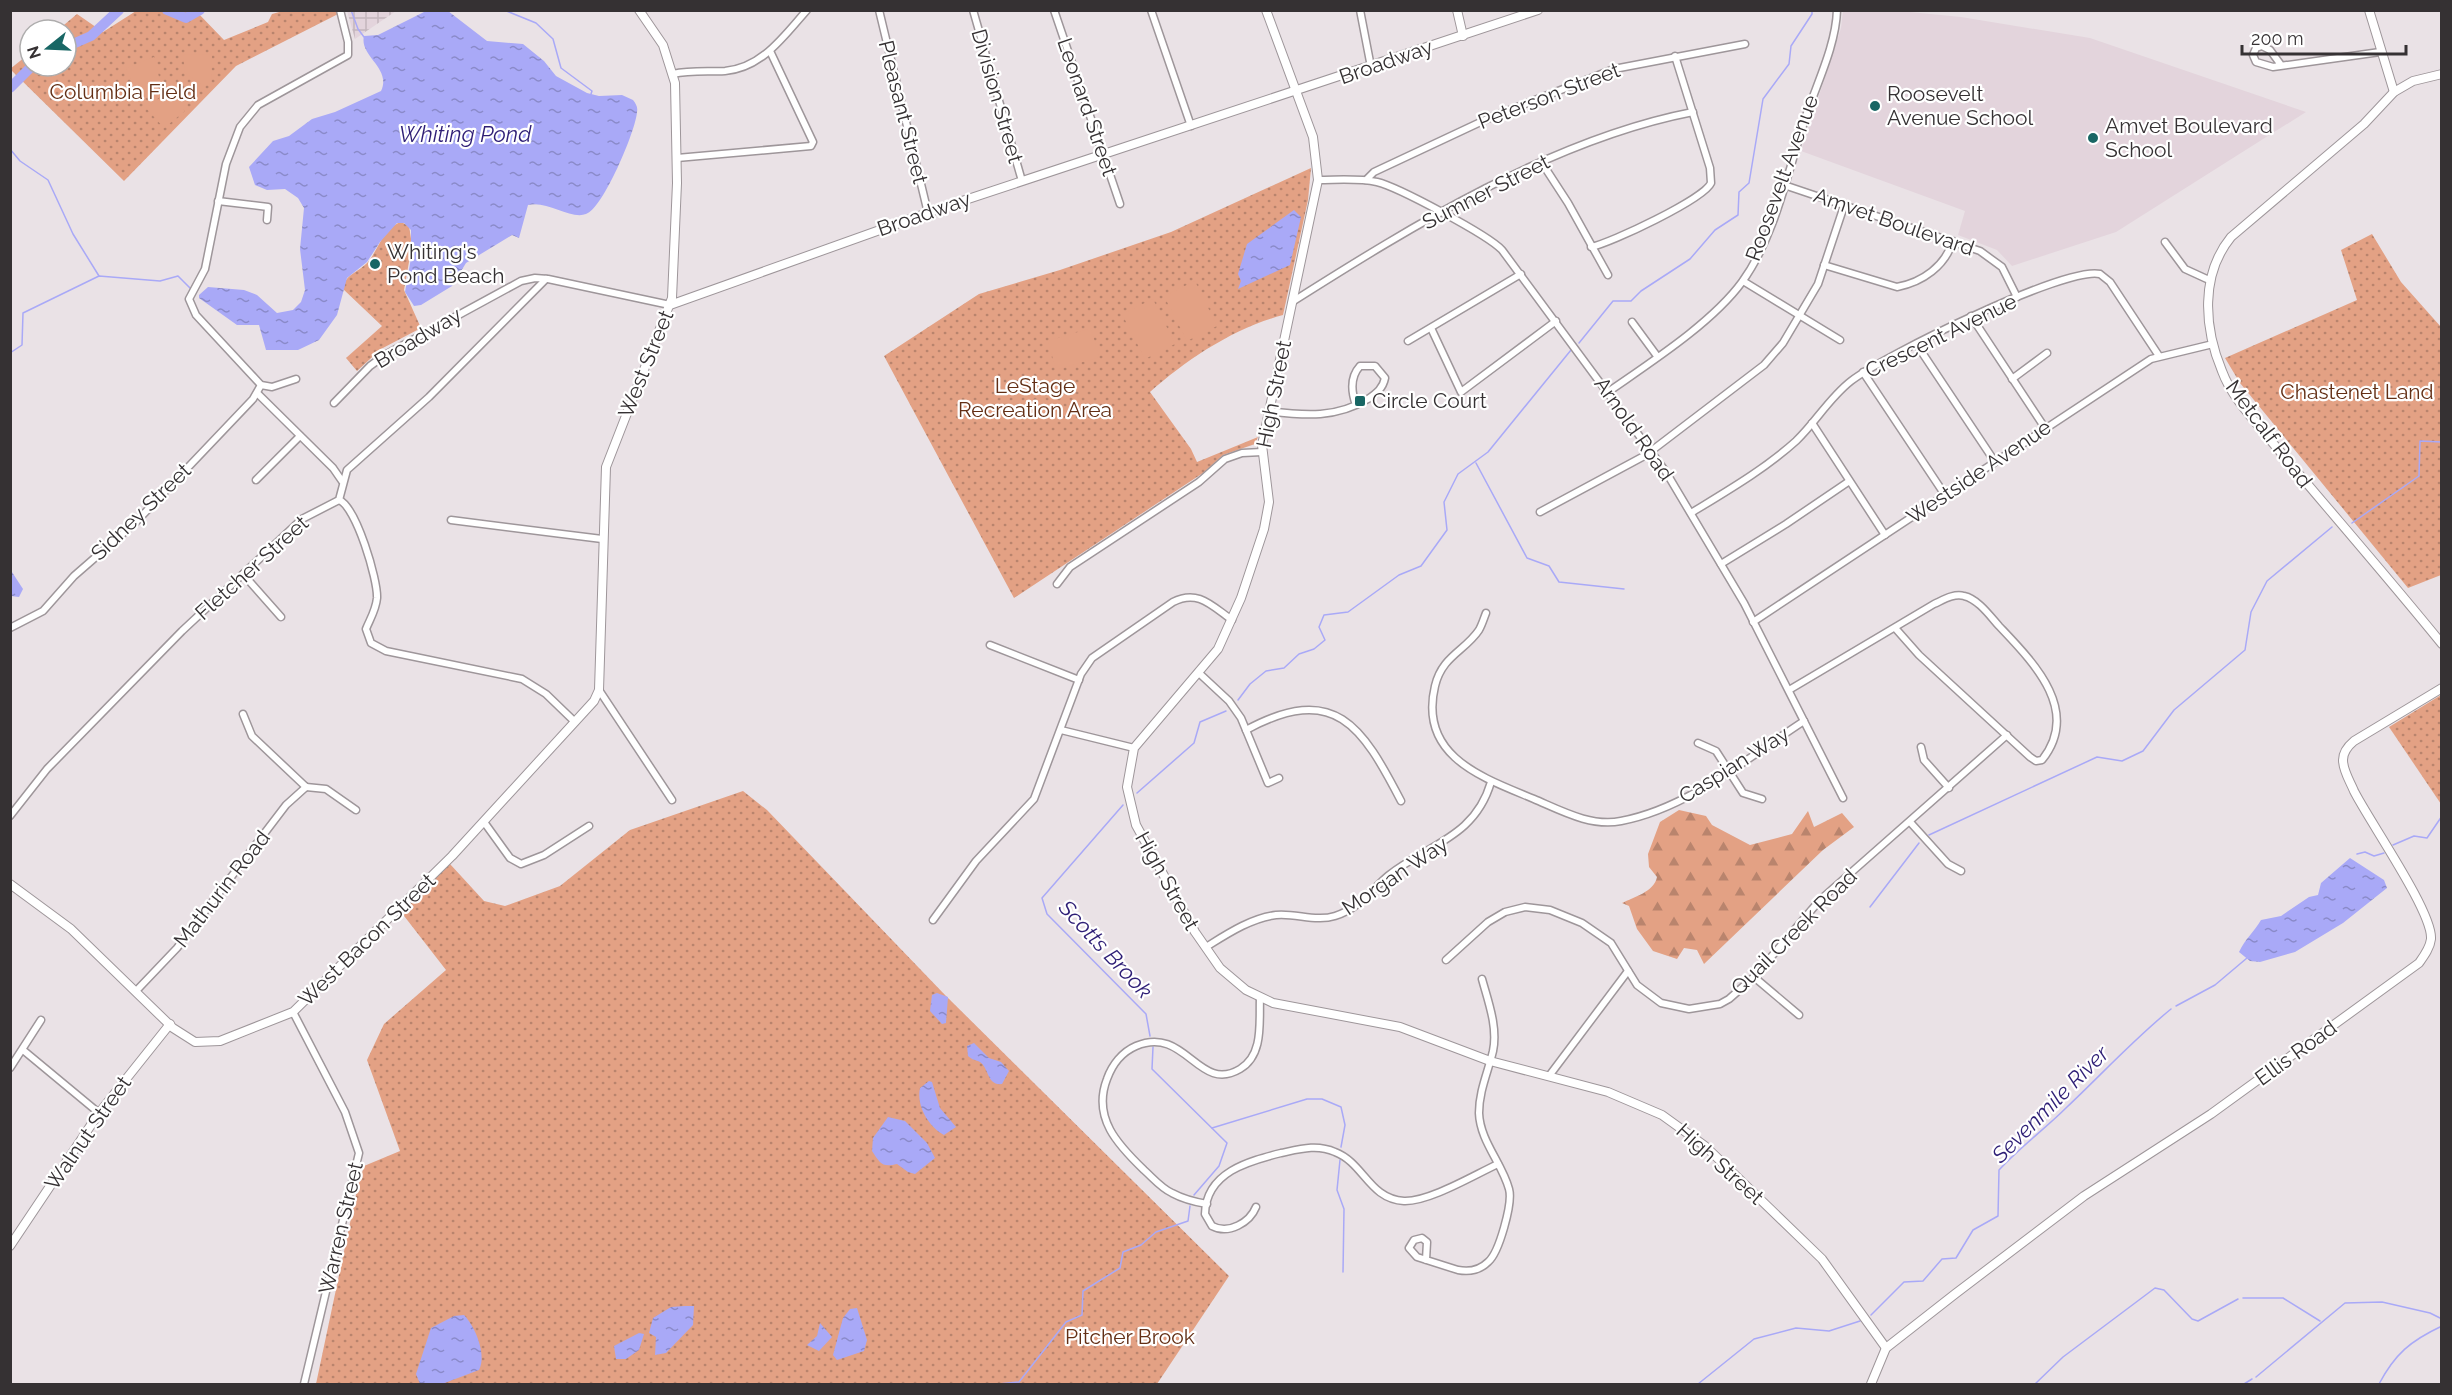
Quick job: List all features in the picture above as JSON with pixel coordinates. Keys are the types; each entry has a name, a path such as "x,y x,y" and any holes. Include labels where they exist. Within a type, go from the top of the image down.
{"street":[{"path":"296,379 272,387 261,385 192,311 189,304 192,291 207,263 230,150 250,112 271,97 343,59 349,52 340,10"},
{"name":"West Street","path":"598,690 602,539 608,458 670,305 677,158 673,74 663,45 639,10"},
{"path":"673,74 735,69 757,60 770,51 807,10"},
{"name":"Pleasant Street","path":"879,10 928,213"},
{"name":"Division Street","path":"973,10 1022,181"},
{"name":"Leonard Street","path":"1054,10 1120,204"},
{"path":"1151,10 1191,126"},
{"name":"High Street","path":"1266,10 1313,137 1318,180 1262,452 1269,502 1267,520 1232,620 1214,656 1134,748 1127,787 1133,816 1188,920 1232,980 1260,998 1400,1027 1490,1061 1635,1102 1662,1115 1691,1135 1822,1260 1886,1348"},
{"path":"1360,10 1371,67"},
{"path":"1457,10 1463,36"},
{"name":"Roosevelt Avenue","path":"1608,392 1714,312 1743,281 1769,228 1784,185 1828,48 1837,10"},
{"path":"2368,10 2394,92 2413,81 2442,74"},
{"name":"Broadway","path":"334,403 370,366 393,349 521,281 535,278 546,279 670,305 1022,181 1296,92 1534,11"},
{"name":"Peterson Street","path":"1366,180 1374,172 1435,143 1614,69 1745,44"},
{"path":"2281,65 2270,50 2262,46 2256,48 2253,55 2256,62 2263,66 2281,65 2380,52"},
{"path":"677,158 812,146 813,142 770,51"},
{"path":"1591,247 1616,238 1701,195 1711,183 1710,168 1675,56"},
{"name":"Metcalf Road","path":"2394,92 2364,124 2231,237 2223,247 2209,280 2209,313 2213,344 2228,384 2257,425 2442,644"},
{"name":"Sumner Street","path":"1292,302 1440,212 1542,163 1620,132 1693,112"},
{"path":"1542,163 1568,203 1608,274"},
{"name":"Arnold Road","path":"1318,180 1366,180 1381,183 1440,212 1495,243 1521,274 1653,451 1754,622 1843,798"},
{"name":"Amvet Boulevard","path":"1784,185 1980,251 1998,262 2008,275 2017,297"},
{"path":"219,201 268,207 267,220"},
{"path":"1540,512 1653,451 1764,365 1783,343 1818,284 1844,206"},
{"path":"1824,265 1886,286 1902,286 1943,263 1953,241"},
{"path":"2165,242 2185,269 2209,280"},
{"path":"1408,341 1521,274"},
{"name":"Crescent Avenue","path":"1691,513 1783,452 1812,423 1830,400 1863,372 1971,316 2017,297 2090,274 2100,274 2110,282 2159,356"},
{"path":"546,279 429,397 346,470 339,500 350,509 376,583 375,607 366,635 375,646 393,653 522,679 546,694 575,722"},
{"path":"1743,281 1798,317 1840,340"},
{"path":"1971,316 2045,428"},
{"path":"1431,328 1461,392 1556,321"},
{"path":"1632,322 1657,356"},
{"name":"Westside Avenue","path":"1754,622 2045,428 2159,356 2213,344"},
{"path":"1917,345 1995,462"},
{"path":"2012,379 2047,353"},
{"path":"1269,411 1327,416 1356,405 1378,393 1384,384 1385,378 1375,366 1360,366 1353,374 1352,385 1356,405"},
{"path":"1863,372 1945,495"},
{"name":"Sidney Street","path":"10,628 43,611 74,576 136,522 257,393 261,385"},
{"path":"257,393 333,468 343,483"},
{"path":"1812,423 1848,482 1885,535"},
{"path":"256,480 300,436"},
{"path":"1057,585 1070,567 1202,480 1225,459 1242,453 1262,452"},
{"path":"1721,564 1848,482"},
{"name":"Fletcher Street","path":"10,816 46,769 182,631 303,519 339,500"},
{"path":"451,520 602,539"},
{"path":"243,574 281,617"},
{"path":"933,920 976,861 1031,804 1079,680 1092,658 1179,599 1193,596 1199,598 1232,620"},
{"path":"1789,690 1952,597 1964,596 1975,602 2036,667 2049,686 2056,724 2052,742 2042,760 2036,761 2030,757 1919,655 1896,629"},
{"name":"Caspian Way","path":"1486,613 1479,630 1444,665 1435,686 1436,728 1447,749 1461,765 1491,782 1589,821 1608,822 1633,818 1684,799 1804,721"},
{"path":"990,645 1079,680"},
{"path":"1200,674 1233,705 1268,783 1279,778"},
{"name":"Ellis Road","path":"1886,1348 2084,1196 2211,1114 2419,963 2431,938 2428,923 2410,886 2365,812 2344,769 2343,757 2354,741 2442,688"},
{"path":"598,690 672,800"},
{"name":"West Bacon Street","path":"10,884 71,929 170,1024 195,1042 208,1043 235,1036 293,1012 484,822 594,701 598,690"},
{"path":"1246,730 1276,715 1293,710 1312,710 1337,716 1353,727 1366,741 1401,801"},
{"path":"243,714 252,736 306,787 326,789 356,810"},
{"path":"1061,730 1134,748"},
{"name":"Quail Creek Road","path":"1446,960 1488,922 1505,912 1525,907 1550,910 1582,923 1611,943 1637,985 1651,997 1670,1006 1689,1009 1720,1004 1730,999 1754,976 1820,900 2007,735"},
{"path":"1698,743 1716,751 1743,793 1762,799"},
{"path":"1921,747 1924,760 1948,788"},
{"name":"Morgan Way","path":"1206,947 1258,919 1276,915 1323,919 1360,904 1388,876 1456,835 1480,808 1491,782"},
{"name":"Mathurin Road","path":"137,990 177,948 286,805 306,787"},
{"path":"484,822 510,858 521,864 544,855 589,826"},
{"path":"1910,822 1948,864 1961,871"},
{"path":"1549,1076 1628,971"},
{"path":"1754,976 1799,1015"},
{"path":"1426,1260 1468,1271 1483,1266 1491,1259 1510,1202 1508,1186 1479,1117 1480,1097 1493,1049 1493,1024 1482,979"},
{"path":"1207,1204 1170,1192 1119,1146 1105,1118 1104,1087 1113,1066 1123,1054 1136,1046 1151,1042 1180,1049 1209,1073 1227,1074 1240,1069 1255,1052 1260,998"},
{"name":"Warren Street","path":"293,1012 345,1112 359,1153 304,1384"},
{"path":"10,1068 42,1020"},
{"name":"Walnut Street","path":"10,1246 99,1113 170,1024"},
{"path":"23,1050 99,1113"},
{"path":"1256,1207 1245,1222 1220,1229 1209,1223 1205,1214 1207,1204 1220,1180 1237,1166 1307,1148 1321,1148 1343,1155 1376,1191 1389,1198 1403,1201 1428,1196 1498,1164"},
{"path":"1871,1384 1886,1348"}],"shaded area":[{"path":"347,10 396,11 355,39"},
{"name":"Amvet Boulevard School","path":"1843,11 1900,11 1961,17 2090,38 2306,112 2116,232 2012,266 1997,250 1958,235 1965,211 1801,151 1841,28"}],"green space":[{"name":"Columbia Field","path":"136,11 196,11 224,40 268,22 272,14 283,11 342,12 236,66 124,181 19,78 78,78 78,18 72,18 77,14 103,32"},
{"path":"183,54 212,55 211,84 200,83 185,73"},
{"path":"154,57 159,77 150,90 138,95 126,68"},
{"name":"Columbia Field","path":"18,63 18,77 10,69"},
{"path":"161,97 176,100 185,111 164,128 146,108"},
{"name":"LeStage Recreation Area","path":"1311,168 1308,200 1283,315 1229,336 1195,357 1150,392 1191,449 1197,462 1258,437 1255,444 1223,455 1203,473 1014,598 884,356 979,294 1060,270 1171,232"},
{"path":"401,222 409,226 412,245 404,290 421,328 381,349 357,371 346,358 382,326 342,288 350,276 368,262 390,229"},
{"name":"Chastenet Land","path":"2372,234 2401,282 2441,327 2441,575 2408,588 2240,383 2225,358 2357,300 2341,250"},
{"path":"1195,281 1217,326 1187,341 1164,296"},
{"path":"1153,299 1175,344 1145,359 1122,314"},
{"path":"1091,328 1099,357 1056,370 1048,341"},
{"path":"2441,695 2441,804 2389,727"},
{"name":"Pitcher Brook","path":"743,791 767,810 945,995 1229,1276 1157,1384 316,1384 364,1166 400,1151 367,1060 384,1024 446,970 401,912 450,864 484,901 505,906 560,886 630,830"},
{"path":"1679,810 1706,816 1712,825 1750,845 1792,834 1808,811 1814,827 1842,813 1854,827 1823,850 1704,964 1697,950 1684,948 1677,959 1653,951 1637,929 1629,906 1622,903 1652,887 1657,877 1649,867 1648,854 1660,822"}],"water":[{"name":"Whiting Pond","path":"426,11 448,11 487,41 523,44 544,61 556,76 587,93 599,96 622,95 633,100 637,109 635,121 618,168 601,198 586,214 573,214 543,205 528,205 519,238 512,235 466,263 452,286 421,305 414,306 405,292 411,258 411,230 404,223 397,223 380,242 367,262 347,278 337,315 319,340 298,350 266,350 259,325 237,325 199,298 199,295 208,287 244,290 257,295 277,313 293,310 301,302 305,290 300,249 304,208 298,198 285,189 267,190 255,185 249,167 273,141 289,136 312,119 335,112 381,91 382,76 366,50 364,36 378,35"},
{"path":"1294,210 1301,217 1290,265 1238,289 1241,281 1238,274 1247,244"},
{"path":"10,569 23,589 19,597 11,596"},
{"path":"2350,858 2384,880 2387,888 2343,923 2295,952 2260,962 2250,961 2239,952 2261,920 2281,916 2309,897 2318,895 2321,883"},
{"path":"937,993 948,997 946,1023 942,1024 930,1011 932,995"},
{"path":"974,1043 989,1058 1001,1062 1009,1071 1002,1084 991,1080 983,1065 968,1056 967,1046"},
{"path":"929,1081 932,1082 940,1108 956,1127 944,1135 933,1127 920,1102 920,1088"},
{"path":"888,1117 905,1121 927,1143 935,1158 915,1174 897,1164 882,1164 872,1151 873,1138"},
{"path":"694,1306 693,1325 666,1353 655,1355 656,1337 649,1333 653,1318 671,1307"},
{"path":"857,1308 867,1340 864,1351 837,1360 833,1355 843,1318 850,1309"},
{"path":"464,1315 479,1341 482,1357 479,1370 442,1384 420,1384 416,1374 431,1328 454,1316"},
{"path":"820,1323 832,1337 819,1351 807,1345 817,1336"},
{"path":"639,1333 644,1334 639,1350 626,1359 616,1359 614,1346"}],"waterway":[{"path":"78,42 91,36 119,10"},
{"path":"167,10 186,18 200,10"},
{"path":"351,10 358,29 364,37"},
{"path":"504,10 536,23 553,39 561,68 592,91 591,94"},
{"name":"Scotts Brook","path":"1579,343 1613,301 1631,301 1641,291 1690,259 1715,230 1738,215 1739,192 1749,183 1763,99 1789,64 1791,46 1812,14 1812,10"},
{"path":"10,88 20,78"},
{"path":"10,149 20,161 48,180 73,234 99,276"},
{"path":"10,353 22,345 23,313 99,276 160,281 178,276 192,290"},
{"name":"Scotts Brook","path":"1238,700 1250,684 1266,671 1284,668 1299,654 1314,649 1325,640 1319,627 1324,615 1348,612 1399,575 1421,566 1447,530 1444,502 1458,474 1488,452 1571,350"},
{"path":"2352,523 2419,476 2420,441 2442,442"},
{"path":"1476,463 1527,558 1549,566 1559,582 1624,589"},
{"path":"1929,835 2097,757 2122,761 2143,751 2174,710 2245,650 2251,612 2267,581 2332,527"},
{"name":"Scotts Brook","path":"1137,793 1194,743 1200,722 1226,711"},
{"name":"Scotts Brook","path":"1123,805 1042,898 1047,914 1146,1014 1150,1036"},
{"name":"Sevenmile River","path":"2393,845 2414,836 2427,838 2442,816"},
{"path":"1870,907 1919,843"},
{"name":"Sevenmile River","path":"2357,854 2365,852 2374,856 2384,853"},
{"name":"Sevenmile River","path":"2176,1006 2215,985 2247,958"},
{"name":"Sevenmile River","path":"1871,1315 1904,1282 1923,1281 1942,1259 1956,1258 1973,1230 1998,1216 1999,1170 2171,1009"},
{"name":"Scotts Brook","path":"1153,1047 1152,1069 1227,1143 1219,1166 1194,1195"},
{"path":"1212,1128 1307,1099 1322,1099 1341,1107 1345,1125 1341,1147"},
{"path":"1340,1160 1337,1190 1344,1209 1343,1272"},
{"name":"Scotts Brook","path":"999,1384 1019,1382 1066,1322 1082,1315 1083,1291 1120,1268 1123,1252 1141,1245 1156,1232 1188,1221 1190,1206"},
{"path":"2035,1384 2063,1357 2155,1288 2164,1290 2192,1319 2198,1321 2238,1299"},
{"path":"2243,1298 2283,1298 2320,1321"},
{"path":"2256,1377 2345,1303 2382,1302 2430,1313 2442,1319"},
{"name":"Sevenmile River","path":"1698,1384 1754,1339 1796,1328 1829,1331 1860,1321"},
{"path":"2379,1384 2391,1364 2404,1349 2442,1326"},
{"path":"2244,1384 2252,1379"}],"place":[{"name":"Roosevelt Avenue School","path":"1875,106"},
{"name":"Amvet Boulevard School","path":"2093,138"},
{"name":"Whiting's Pond Beach","path":"375,264"},
{"name":"Circle Court","path":"1360,401"}]}
